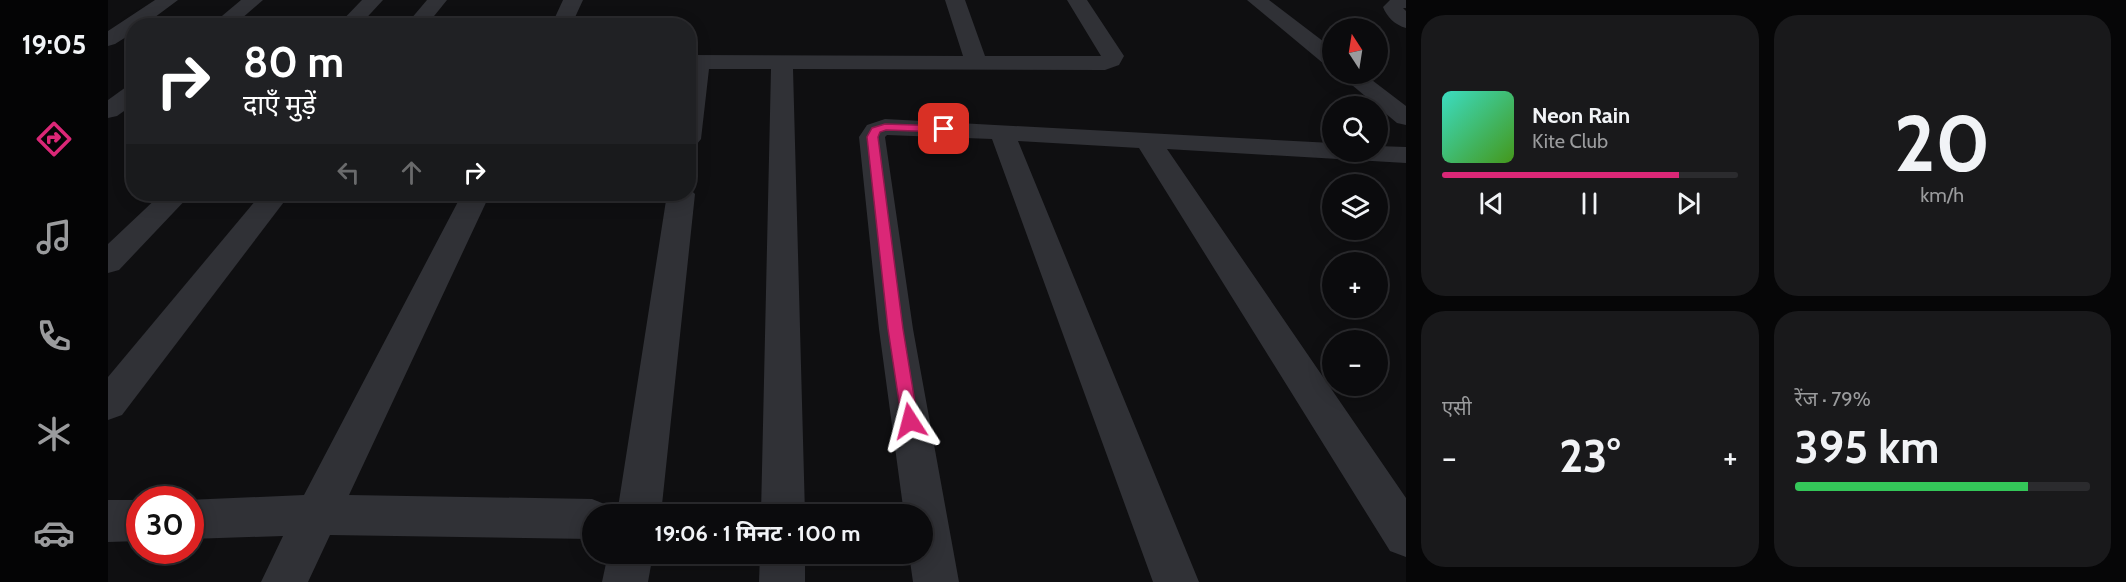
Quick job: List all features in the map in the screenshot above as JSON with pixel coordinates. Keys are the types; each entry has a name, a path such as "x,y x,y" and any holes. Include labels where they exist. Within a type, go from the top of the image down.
{"street":[{"path":"141,18 168,0"},
{"path":"230,18 253,0"},
{"path":"355,18 373,0"},
{"path":"422,18 437,0"},
{"path":"565,18 573,0"},
{"path":"956,0 976,61"},
{"path":"696,62 1105,63 1112,60 1113,56 1077,0"},
{"path":"1257,0 1322,51"},
{"path":"1406,2 1399,2 1393,7 1406,22"},
{"path":"108,40 126,28"},
{"path":"782,63 783,504"},
{"path":"1363,84 1406,118"},
{"path":"108,111 126,98"},
{"path":"108,120 126,120"},
{"path":"936,582 896,329 872,137 876,130 885,127 1002,132 1322,150"},
{"path":"1002,132 1176,582"},
{"path":"1148,141 1406,536"},
{"path":"1388,154 1406,155"},
{"path":"108,262 170,201"},
{"path":"108,404 270,201"},
{"path":"284,582 473,201"},
{"path":"640,504 680,201"},
{"path":"204,519 318,515 582,519"},
{"path":"108,521 126,520"},
{"path":"625,582 629,564"},
{"path":"782,582 783,564"}],"route":[{"path":"910,421 872,137 876,130 885,127 944,129"}]}
